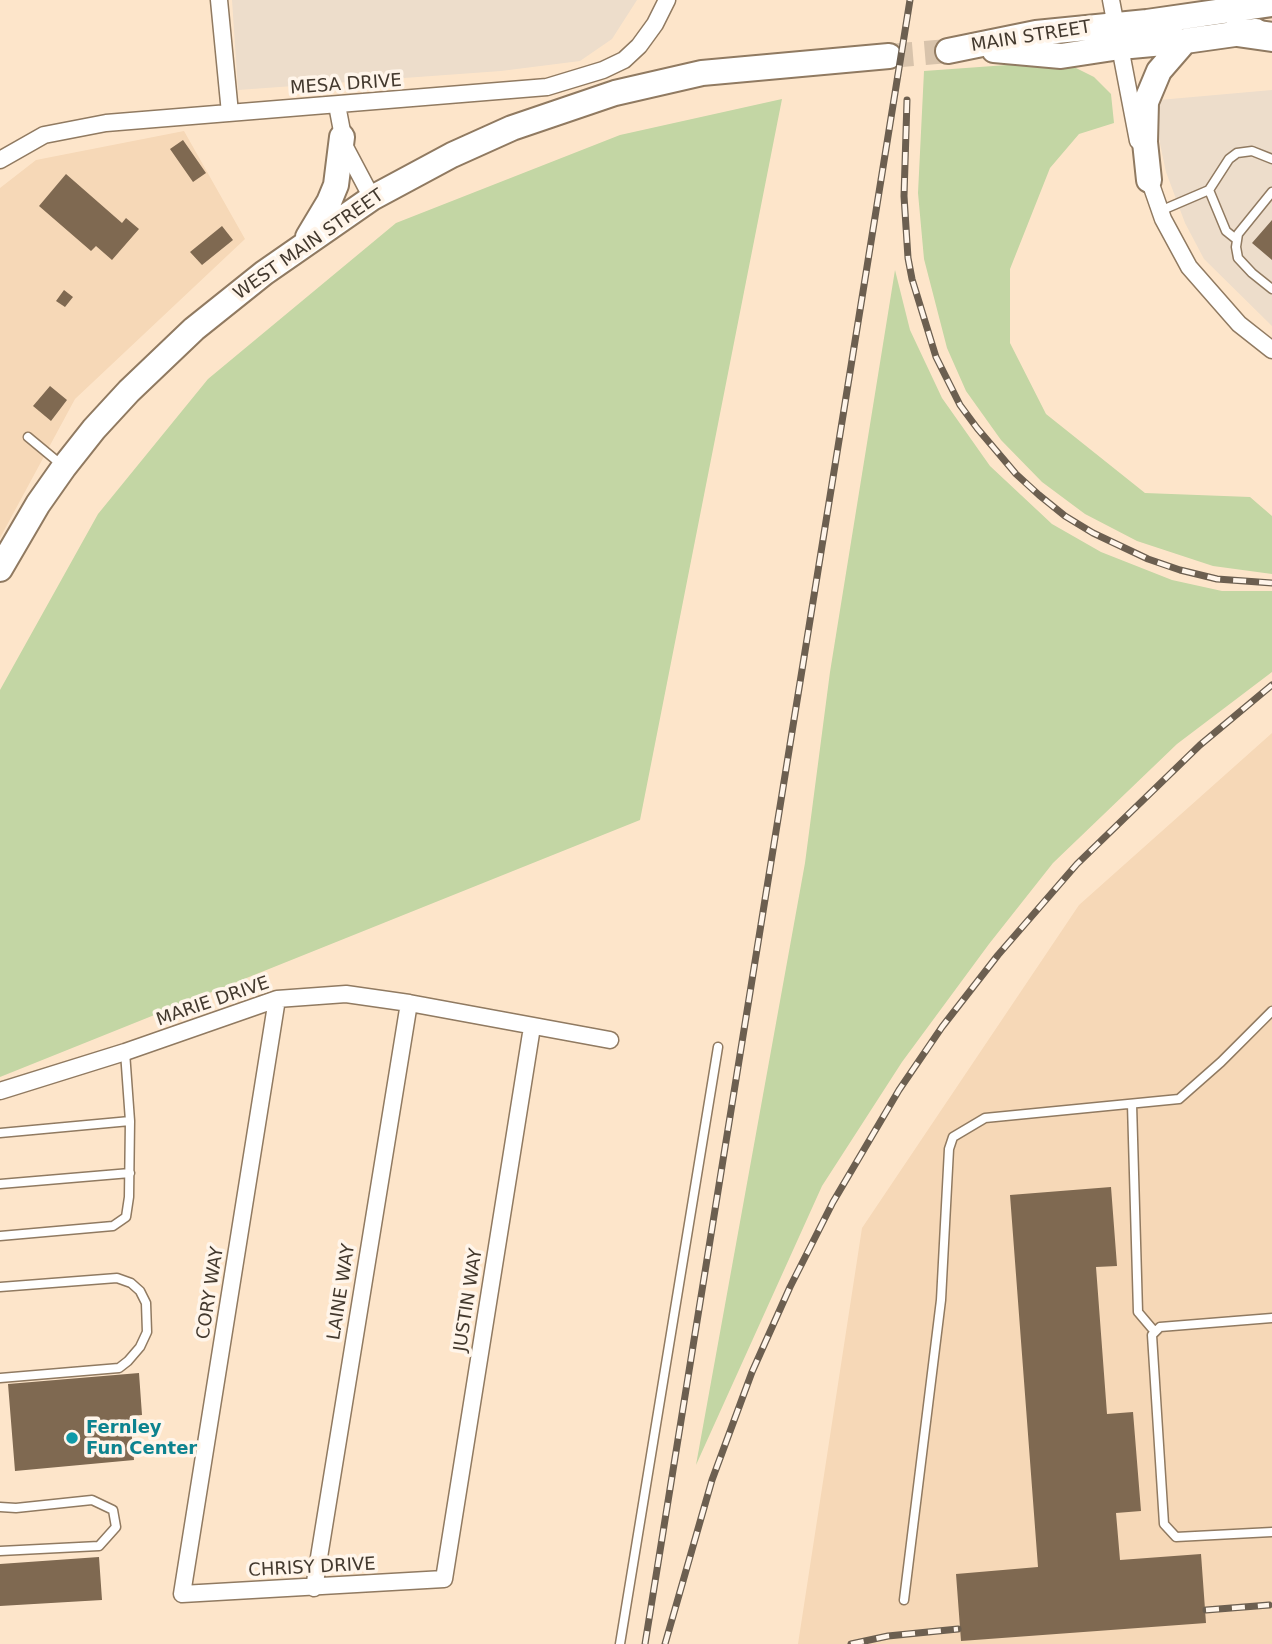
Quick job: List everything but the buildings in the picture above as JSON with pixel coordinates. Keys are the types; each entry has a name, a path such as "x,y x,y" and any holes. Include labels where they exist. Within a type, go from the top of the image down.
{"highway":[{"path":"1237,32 1272,37"}],"main road":[{"name":"MAIN STREET","path":"1272,4 1118,35 1062,56 1004,50 948,51 1037,33 1118,35 1185,41 1272,29"},
{"path":"1149,180 1145,142 1146,102 1159,71 1185,41"},
{"name":"WEST MAIN STREET","path":"0,569 38,504 64,467 94,429 159,361 225,304 305,243 372,198 452,155 512,128 615,93 702,74 889,56"},
{"path":"305,243 337,185 342,137"}],"street":[{"path":"219,0 230,113"},
{"name":"MESA DRIVE","path":"0,160 44,135 106,124 547,87 578,79 624,60 639,46 655,24 667,0"},
{"path":"1111,0 1133,121 1160,211 1199,281 1239,324 1272,350"},
{"path":"337,105 342,137 349,156 372,198"},
{"name":"MARIE DRIVE","path":"0,1091 125,1052 277,999 346,994 610,1040"},
{"name":"CORY WAY","path":"182,1594 277,999"},
{"name":"LAINE WAY","path":"314,1587 409,1003"},
{"name":"JUSTIN WAY","path":"444,1579 532,1027"},
{"name":"CHRISY DRIVE","path":"182,1594 444,1579"}],"lane":[{"path":"1160,211 1209,190 1229,159 1237,153 1252,151 1272,159"},
{"path":"1209,190 1226,231 1237,239"},
{"path":"1272,192 1237,239 1238,258 1252,274 1272,289"},
{"path":"28,436 64,467"},
{"path":"904,1600 941,1300 949,1149 953,1137 985,1118 1179,1099 1272,1011"},
{"path":"620,1644 718,1047"},
{"path":"0,1236 113,1226 127,1216 130,1121 125,1052"},
{"path":"1132,1104 1138,1312 1155,1332"},
{"path":"0,1133 130,1121"},
{"path":"0,1184 130,1173"},
{"path":"0,1287 117,1278 131,1283 140,1291 146,1303 148,1332 141,1346 119,1368 0,1378"},
{"path":"1272,1318 1160,1328 1152,1335 1164,1524 1176,1537 1272,1532"},
{"path":"0,1507 16,1508 92,1500 113,1510 116,1527 99,1546 0,1551"}],"shaded area":[{"path":"232,0 637,0 612,39 580,61 501,71 238,90"},
{"path":"1272,90 1272,326 1204,259 1185,223 1166,172 1155,120 1159,100"},
{"path":"184,131 245,239 75,399 0,538 0,188 36,160"},
{"path":"1272,733 1272,1644 798,1644 862,1228 1079,905"}],"green space":[{"path":"1035,63 1072,66 1094,77 1111,94 1114,123 1079,134 1050,168 1010,269 1010,343 1046,414 1145,493 1250,497 1272,516 1272,574 1213,566 1137,541 1085,514 1042,482 1001,440 966,391 947,348 924,259 918,193 924,71"},
{"path":"782,99 640,820 0,1077 0,690 98,514 208,379 396,223 620,135"},
{"path":"895,270 910,330 942,398 990,466 1052,524 1101,552 1172,580 1222,591 1272,591 1272,672 1177,744 1053,863 902,1062 822,1186 696,1465 805,863 830,672"}],"tunnel":[{"path":"889,56 948,51"}],"railway":[{"path":"645,1644 910,0"},
{"path":"907,100 904,196 912,279 936,357 960,405 977,428 1016,474 1039,495 1065,516 1093,533 1148,559 1180,570 1217,579 1272,583"},
{"path":"665,1644 712,1480 752,1372 790,1287 833,1202 899,1090 942,1027 998,955 1077,864 1200,745 1272,685"},
{"path":"1206,1610 1269,1605"},
{"path":"851,1644 888,1636 958,1629"}],"place":[{"name":"Fernley Fun Center","path":"72,1438"}]}
